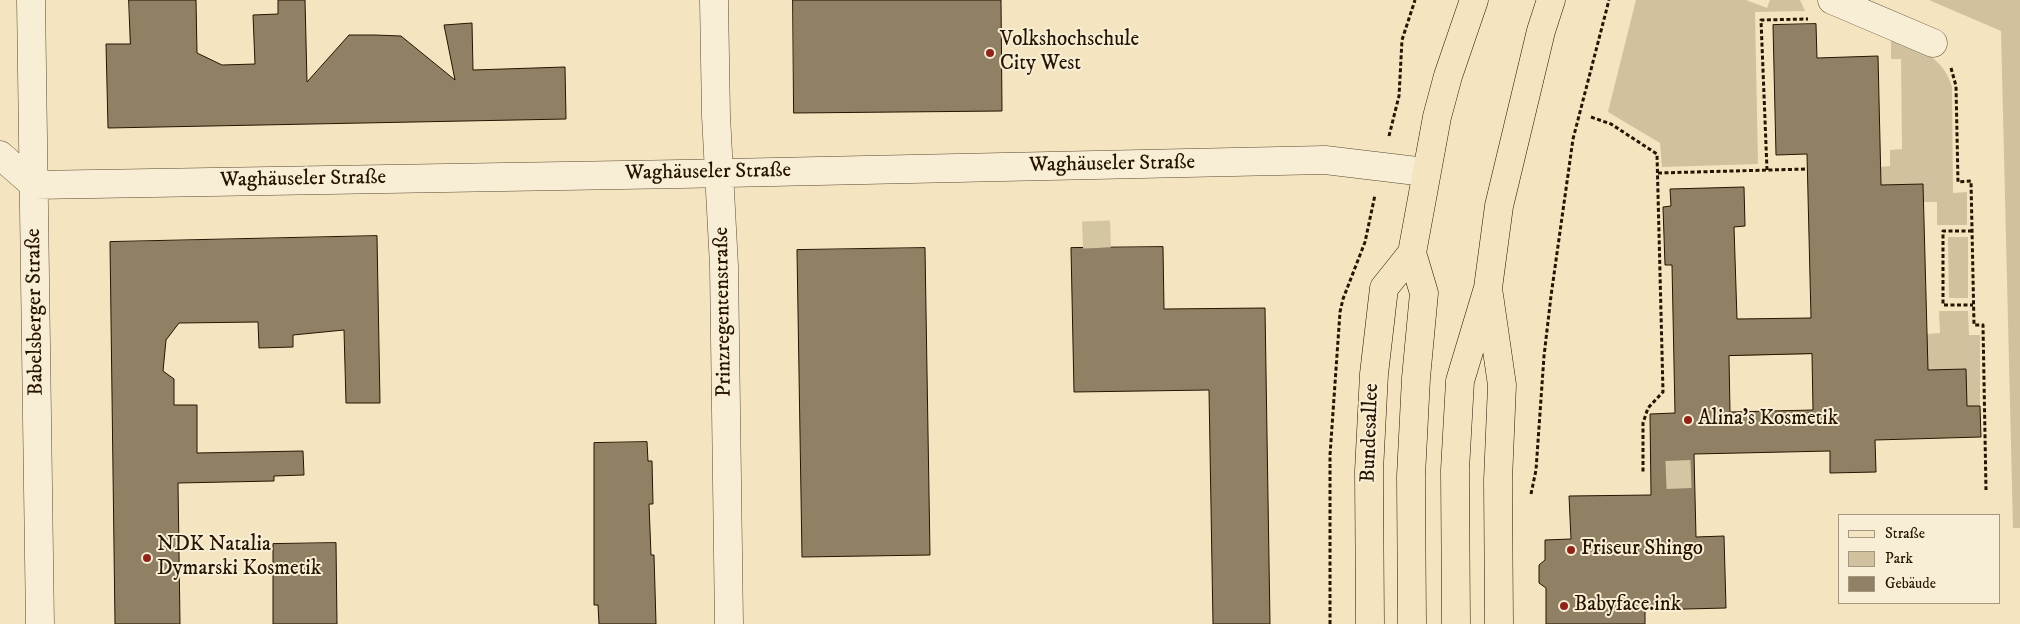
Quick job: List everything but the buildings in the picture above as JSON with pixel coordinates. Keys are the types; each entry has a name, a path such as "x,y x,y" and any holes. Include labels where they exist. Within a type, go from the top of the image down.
{"main road":[{"name":"Bundesallee","path":"1412,624 1411,476 1416,378 1424,293 1412,253 1426,172 1448,76 1474,0"},
{"path":"1456,624 1455,470 1460,381 1488,288 1501,197 1541,31 1551,0"},
{"name":"Bundesallee","path":"1370,624 1369,471 1374,374 1384,288 1412,253"},
{"path":"1488,288 1502,385 1498,480 1498,624"}],"street":[{"name":"Babelsberger Straße","path":"31,0 40,624"},
{"name":"Prinzregentenstraße","path":"714,0 715,104 724,266 729,624"},
{"path":"1832,0 1933,43"},
{"path":"0,155 34,185"},
{"name":"Waghäuseler Straße","path":"34,185 1325,160 1426,172"}],"path":[{"path":"1391,127 1399,96 1402,40 1415,0"},
{"path":"1530,498 1536,470 1544,356 1551,296 1573,139 1609,0"},
{"path":"1766,170 1762,20 1813,19"},
{"path":"1933,43 1945,56 1953,71 1956,86 1958,182 1971,182 1974,324 1983,324 1986,490"},
{"path":"1591,117 1610,124 1657,154 1663,392 1648,408 1643,423 1643,474"},
{"path":"1658,173 1807,169"},
{"path":"1972,231 1942,231 1943,305 1973,305"}],"green space":[{"path":"1636,0 1746,0 1767,8 1770,0 1800,0 1805,11 1755,12 1758,164 1662,167 1660,143 1608,112"},
{"path":"1929,0 2020,0 2020,528 2013,528 2001,31"},
{"path":"1891,36 1928,55 1943,68 1948,77 1952,87 1953,193 1967,192 1967,225 1937,225 1937,202 1924,202 1923,184 1881,185 1880,167 1890,166 1890,150 1902,149 1901,59 1891,59"},
{"path":"1948,237 1968,237 1968,298 1949,298"},
{"path":"1939,311 1968,311 1969,335 1980,335 1980,406 1967,406 1965,369 1909,371 1927,334 1940,333"}],"tunnel":[{"path":"1096,221 1097,248"},
{"path":"1666,475 1691,474"}],"place":[{"name":"Volkshochschule City West","path":"990,53"},
{"name":"Alina's Kosmetik","path":"1688,420"},
{"name":"Friseur Shingo","path":"1571,550"},
{"name":"NDK Natalia Dymarski Kosmetik","path":"147,558"},
{"name":"Babyface.ink","path":"1564,606"}]}
